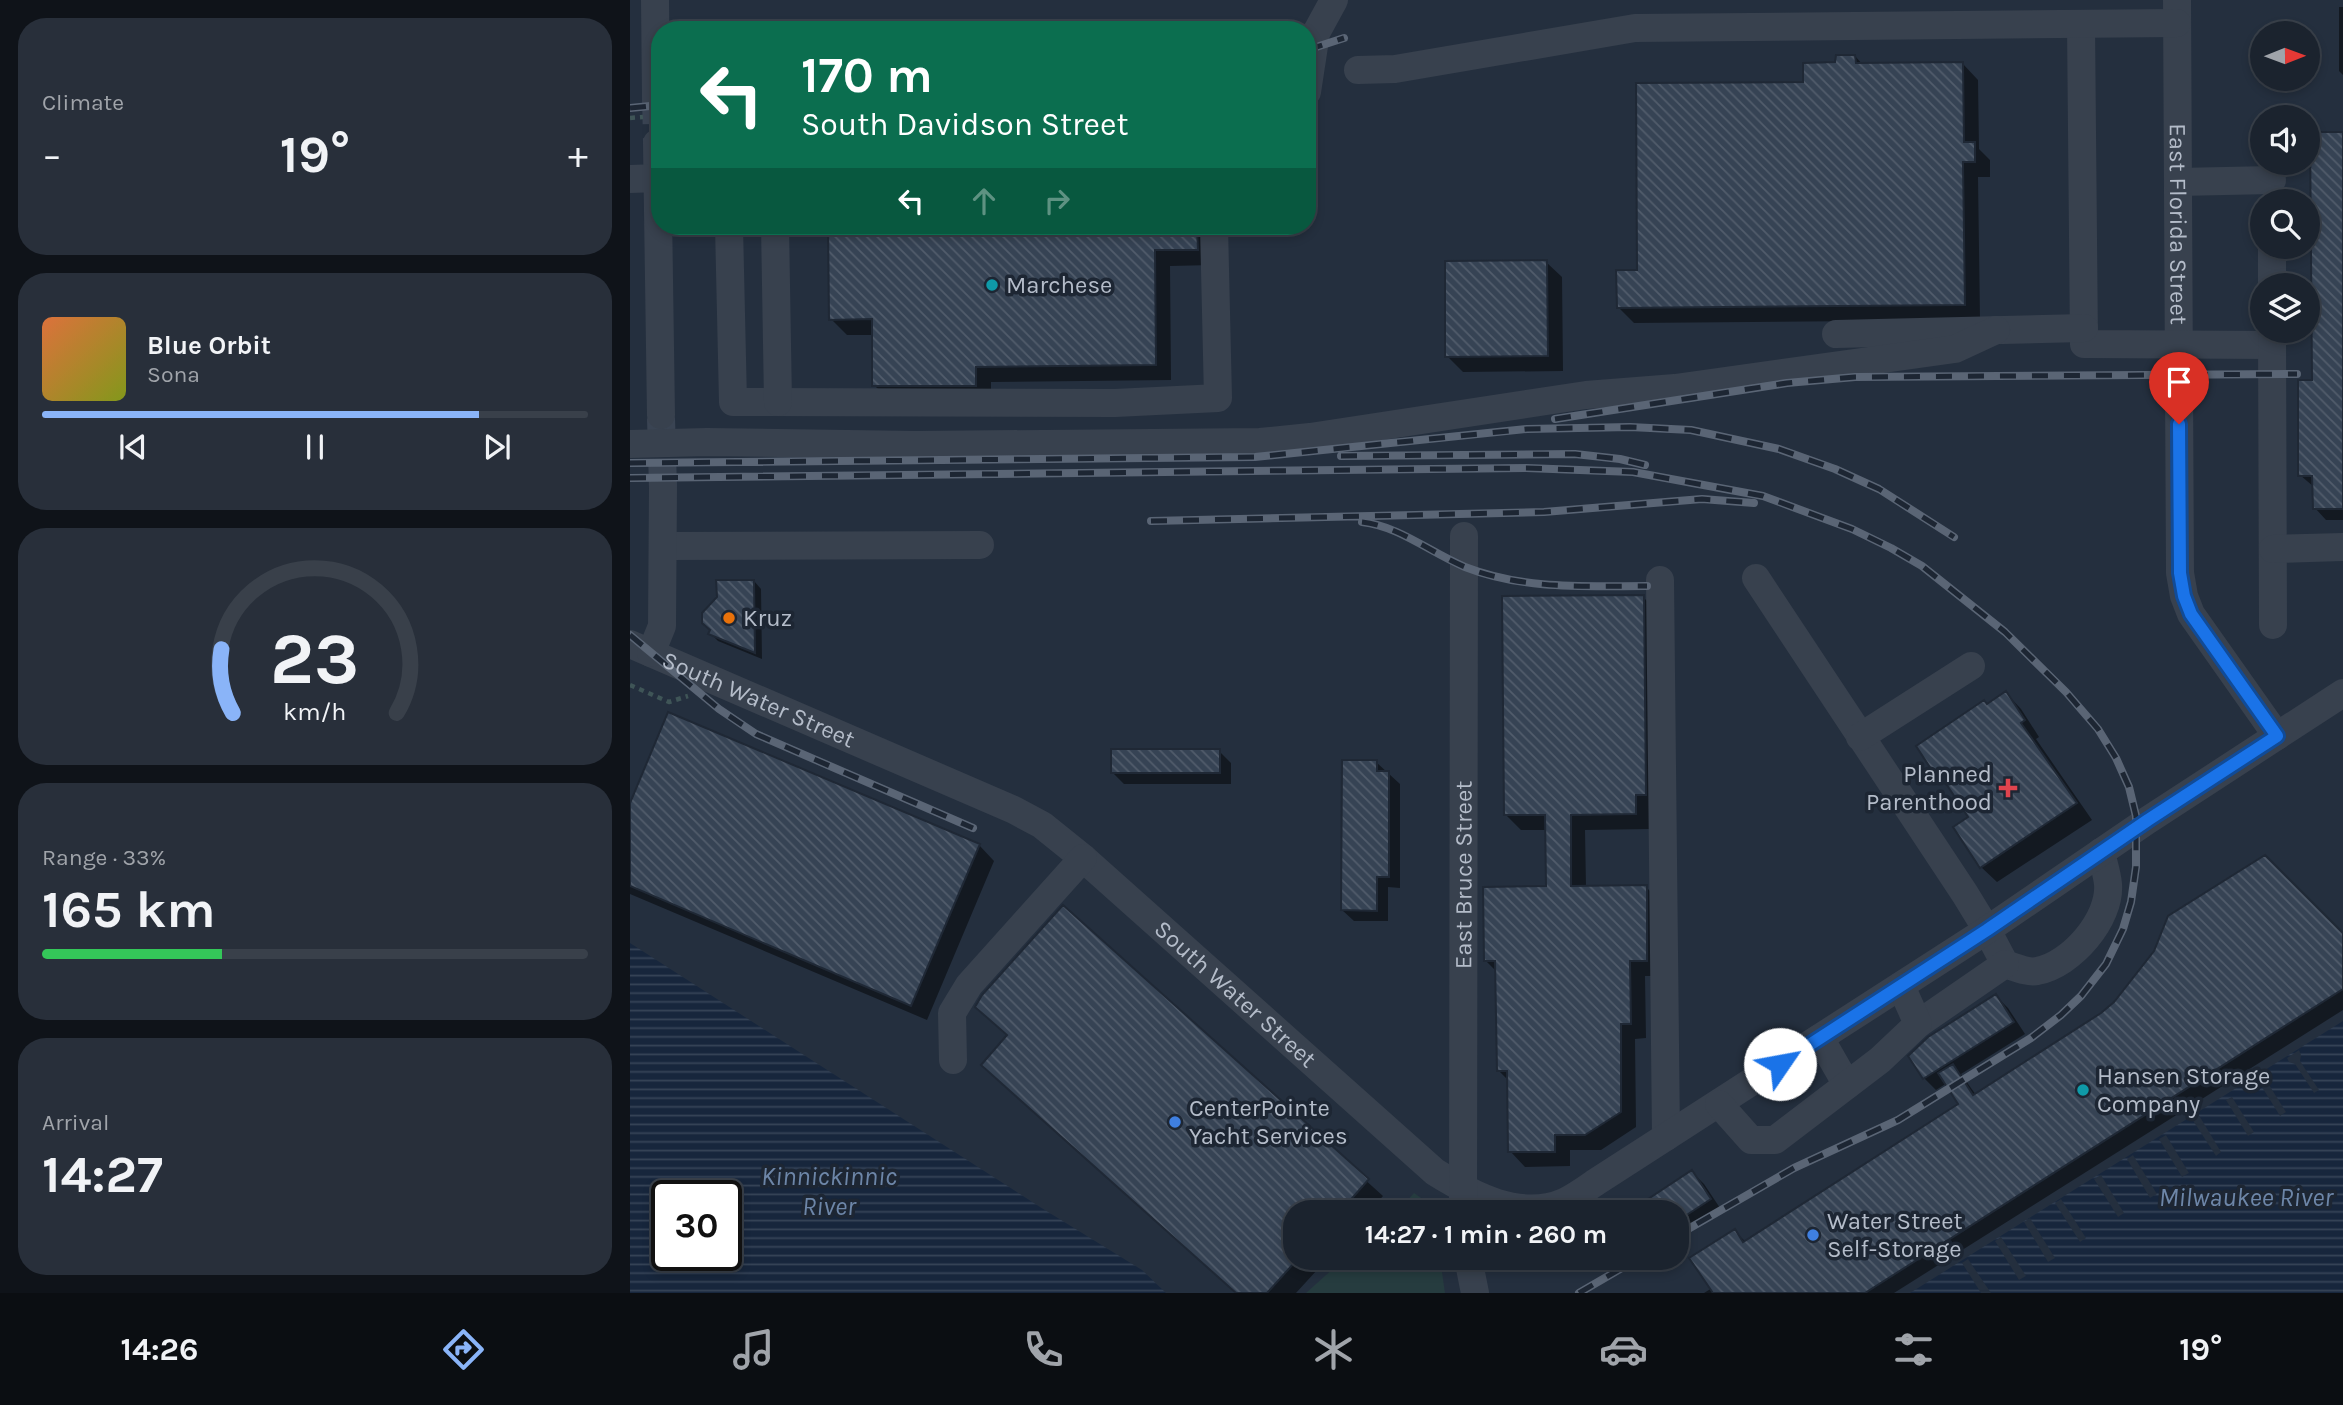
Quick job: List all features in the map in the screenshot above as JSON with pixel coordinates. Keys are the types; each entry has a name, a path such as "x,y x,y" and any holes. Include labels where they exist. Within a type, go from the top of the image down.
{"street":[{"path":"655,0 655,21"},
{"path":"1316,33 1334,0"},
{"path":"1358,70 1395,69 1635,28 2081,24 2177,11"},
{"name":"East Florida Street","path":"2177,11 2180,573 2191,614 2277,736"},
{"path":"2081,24 2084,344 2179,345 2250,340"},
{"path":"651,159 644,178 661,415"},
{"path":"2178,182 2272,181"},
{"path":"729,235 733,402 937,405 1101,404 1218,398 1214,235"},
{"path":"775,235 778,401"},
{"path":"1836,334 2084,328"},
{"path":"630,444 1260,442 1310,437 1586,395 1675,388 1955,349 1996,330"},
{"path":"2272,343 2273,625"},
{"path":"640,648 662,626 663,488"},
{"name":"East Bruce Street","path":"1463,1200 1464,536"},
{"path":"664,546 980,544"},
{"path":"2273,550 2343,547"},
{"path":"1756,578 1987,930 2006,964 2034,972 2062,963 2084,942 2101,914 2108,886 2101,852"},
{"path":"1661,580 1666,1138"},
{"name":"South Water Street","path":"640,648 1014,810 1042,825 1083,858 1463,1200"},
{"path":"1860,737 1971,666"},
{"name":"South Water Street","path":"1568,1200 1987,930 2343,693"},
{"path":"953,1060 952,1013 969,985 1083,858"},
{"path":"1718,1104 1751,1140 1775,1140 1880,1060 1918,1024 2006,964"},
{"path":"1901,986 1918,1024"},
{"path":"1821,1038 1847,1085"},
{"path":"1470,1270 1475,1293"}],"path":[{"path":"630,685 669,702"}],"green space":[{"path":"1414,1193 1424,1200 1408,1200"},
{"path":"1332,1270 1442,1270 1445,1293 1306,1293"}],"water":[{"name":"Kinnickinnic River","path":"630,943 1142,1270 1166,1293 630,1293"},
{"name":"Milwaukee River","path":"2343,1021 2343,1293 1910,1293"}],"pier":[{"path":"2299,1050 2300,1061 2319,1090 2314,1093 2295,1064 2287,1058"},
{"path":"2261,1072 2286,1112 2280,1116 2255,1076"},
{"path":"2232,1097 2254,1132 2248,1136 2226,1100"},
{"path":"2197,1112 2221,1152 2216,1156 2190,1116"},
{"path":"2166,1135 2189,1173 2182,1177 2159,1139"},
{"path":"2133,1155 2157,1194 2150,1198 2127,1159"},
{"path":"2101,1175 2124,1213 2118,1217 2094,1179"},
{"path":"2061,1199 2086,1238 2080,1242 2055,1203"},
{"path":"2030,1218 2055,1258 2048,1262 2024,1222"},
{"path":"2001,1237 2026,1276 2019,1280 1995,1241"},
{"path":"1968,1259 1991,1293 1981,1293 1962,1263"}],"building":[{"path":"1836,55 1855,55 1856,63 1963,62 1964,142 1975,142 1975,162 1963,162 1965,305 1617,308 1616,270 1637,270 1636,83 1803,82 1803,63 1835,62"},
{"path":"2320,132 2343,132 2343,509 2313,509 2312,476 2298,476 2298,380 2312,380 2312,343 2320,343 2320,273 2311,273 2311,259 2320,259 2320,189 2310,189 2310,175 2320,175"},
{"name":"Marchese","path":"828,235 1197,235 1198,250 1155,250 1156,365 976,367 976,386 872,386 872,319 829,320"},
{"path":"1547,260 1548,356 1445,357 1445,261"},
{"name":"Kruz","path":"716,580 754,580 755,653 708,634 710,630 702,623 702,613 717,597"},
{"path":"1644,595 1646,795 1636,795 1636,814 1571,815 1571,886 1647,885 1647,961 1630,961 1631,1024 1621,1024 1621,1112 1585,1135 1555,1135 1555,1152 1508,1152 1507,1071 1497,1071 1495,961 1484,961 1483,887 1546,886 1545,815 1504,815 1502,596"},
{"name":"Planned Parenthood","path":"2006,691 2025,720 2021,723 2077,803 1980,868 1953,827 1968,817 1937,770 1933,772 1916,746 1984,700 1987,704"},
{"path":"668,712 980,844 911,1006 630,886 630,803"},
{"path":"1111,749 1220,749 1220,773 1111,773"},
{"path":"1342,760 1377,760 1377,771 1389,771 1389,877 1377,877 1377,911 1341,910"},
{"name":"Hansen Storage Company","path":"2265,855 2343,933 2343,989 1865,1293 1713,1293 1689,1258 1735,1229 1743,1242 1958,1104 1938,1073 1953,1064 1973,1095 2101,1013 2114,1002 2154,951 2168,916"},
{"name":"CenterPointe Yacht Services","path":"1063,905 1369,1179 1350,1200 1283,1200 1283,1270 1288,1270 1267,1293 1236,1293 981,1065 1007,1035 975,1007 982,995"},
{"path":"1996,994 2014,1022 1923,1079 1908,1056 1928,1037"},
{"path":"1692,1170 1711,1199 1689,1213 1689,1200 1647,1200"}],"tunnel":[{"path":"661,418 663,488"}],"railway":[{"path":"1316,47 1344,38"},
{"path":"630,108 651,106"},
{"path":"1555,419 1787,383 1855,377 2297,374"},
{"path":"630,463 1255,457 1527,429 1630,427 1691,430 1779,449 1835,469 1879,489 1954,537"},
{"path":"1341,456 1575,454 1645,465"},
{"path":"630,478 1526,468 1633,472 1763,496 1852,529 1922,566 2005,632 2066,692 2098,729 2116,758 2129,787 2136,816 2136,867 2131,902 2123,929 2106,964 2081,996 2031,1038 1898,1120 1794,1168 1689,1229"},
{"path":"1151,521 1544,512 1702,499 1754,503"},
{"path":"1362,522 1402,534 1465,567 1510,580 1555,585 1647,586"},
{"path":"630,635 719,709 756,734 973,828"},
{"path":"1579,1293 1618,1270"}],"place":[{"name":"Marchese","path":"992,285"},
{"name":"Kruz","path":"729,618"},
{"name":"Planned Parenthood","path":"2008,788"},
{"name":"Hansen Storage Company","path":"2083,1090"},
{"name":"CenterPointe Yacht Services","path":"1175,1122"},
{"name":"Water Street Self-Storage","path":"1813,1235"}],"route":[{"path":"1780,1064 1987,930 2277,736 2191,614 2184,596 2180,573 2179,424"}]}
